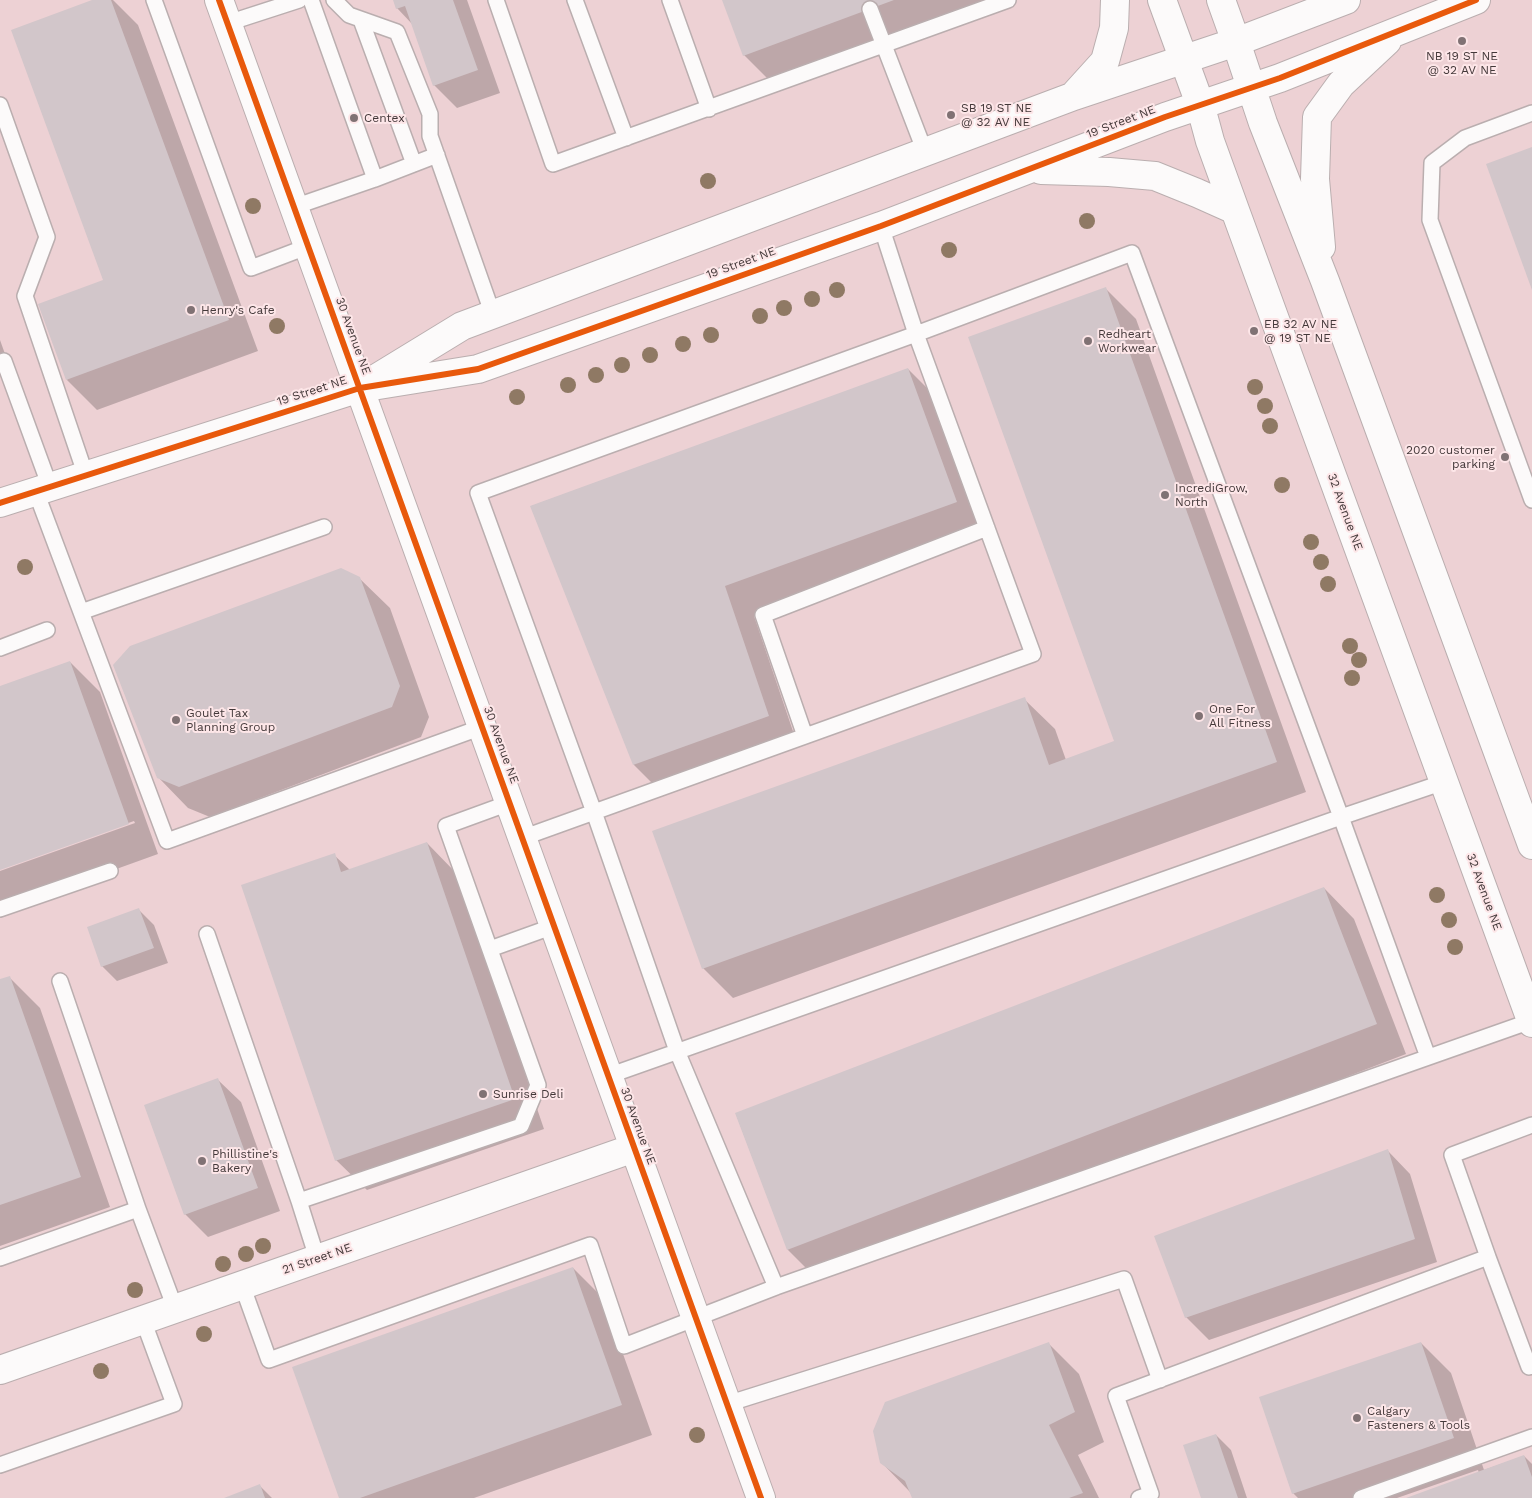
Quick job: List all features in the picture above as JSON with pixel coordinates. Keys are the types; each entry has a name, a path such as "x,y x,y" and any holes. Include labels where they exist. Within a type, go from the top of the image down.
{"street":[{"path":"1074,96 1105,61 1114,28 1115,0"},
{"name":"32 Avenue NE","path":"1162,0 1200,104 1210,141 1234,210 1532,1022"},
{"path":"1220,0 1263,123 1324,281 1532,845"},
{"name":"19 Street NE","path":"360,388 462,326 1074,96 1236,42 1346,0"},
{"name":"19 Street NE","path":"0,503 360,388 478,369 881,226 1200,104 1252,88 1476,0"},
{"name":"30 Avenue NE","path":"224,12 761,1498"},
{"path":"1324,281 1315,179 1317,117 1341,84 1399,31"},
{"path":"1026,170 1110,172 1155,176 1197,192 1234,210"},
{"name":"21 Street NE","path":"0,1370 634,1148"}],"lane":[{"path":"154,0 251,268 308,246"},
{"path":"224,12 299,0"},
{"path":"312,0 375,179"},
{"path":"334,0 349,16 397,32 430,114 430,136 493,315"},
{"path":"496,0 553,164 1008,0"},
{"path":"575,0 626,138"},
{"path":"670,0 709,108"},
{"path":"870,9 925,152"},
{"path":"361,20 414,164"},
{"path":"0,105 47,237 25,296 86,476"},
{"path":"1532,113 1465,138 1432,163 1430,220 1532,500"},
{"path":"294,207 437,155"},
{"path":"522,838 1032,654 916,334 881,226"},
{"path":"776,1287 677,1052 594,812 478,493 916,334 1132,253 1428,1057"},
{"path":"0,363 4,361 81,612 166,841 482,727"},
{"path":"81,612 324,527"},
{"path":"805,736 763,615 987,528"},
{"path":"0,648 47,630"},
{"path":"608,1076 1444,782"},
{"path":"298,1201 521,1126 538,1085 446,826 510,803"},
{"path":"0,909 110,871"},
{"path":"490,948 554,926"},
{"path":"207,934 318,1258"},
{"path":"60,981 138,1209 175,1308"},
{"path":"242,1285 269,1360 590,1245 624,1346 776,1287 1532,1022"},
{"path":"1532,1125 1452,1155 1529,1367 1532,1366"},
{"path":"0,1258 138,1209"},
{"path":"1140,1498 1151,1494 1116,1396 1488,1257"},
{"path":"727,1404 1124,1279 1160,1380"},
{"path":"0,1465 174,1404 143,1320"},
{"path":"1361,1498 1532,1437"}],"shaded area":[{"path":"0,0 1532,0 1532,1498 0,1498"}],"building":[{"path":"92,0 111,0 229,320 66,380 38,304 103,280 11,30"},
{"path":"393,0 453,0 478,70 433,86 405,6 396,9"},
{"path":"722,0 894,0 743,56"},
{"path":"1532,147 1532,290 1486,164"},
{"path":"1106,287 1277,762 702,969 652,831 1025,697 1049,765 1114,741 968,337"},
{"path":"908,368 957,502 725,586 769,716 633,765 530,506"},
{"path":"341,568 360,577 400,686 392,707 179,787 157,778 113,665 130,646"},
{"path":"70,661 129,824 0,870 0,686"},
{"path":"427,842 515,1099 335,1161 241,885 335,853 341,872"},
{"path":"1324,887 1377,1024 787,1250 735,1113"},
{"path":"139,908 154,948 101,967 87,927"},
{"path":"10,976 81,1177 0,1205 0,979"},
{"path":"218,1078 258,1188 184,1215 144,1105"},
{"path":"1388,1149 1415,1239 1185,1318 1154,1236"},
{"path":"573,1267 622,1405 360,1498 339,1498 292,1367"},
{"path":"1049,1342 1075,1412 1049,1425 1083,1493 1069,1498 912,1498 905,1481 880,1463 873,1431 885,1402"},
{"name":"Calgary Fasteners & Tools","path":"1421,1342 1454,1438 1292,1494 1259,1397"},
{"path":"1216,1434 1238,1498 1201,1498 1183,1445"},
{"path":"1524,1455 1532,1477 1532,1498 1406,1498"},
{"path":"260,1484 265,1498 224,1498"}],"cycle path":[{"path":"219,0 761,1498"},
{"path":"0,503 360,388 478,369 881,226 1165,117 1280,78 1476,0"}],"place":[{"name":"NB 19 ST NE @ 32 AV NE","path":"1462,41"},
{"name":"SB 19 ST NE @ 32 AV NE","path":"951,115"},
{"name":"Centex","path":"354,118"},
{"name":"Henry's Cafe","path":"191,310"},
{"name":"EB 32 AV NE @ 19 ST NE","path":"1254,331"},
{"name":"Redheart Workwear","path":"1088,341"},
{"name":"2020 customer parking","path":"1505,457"},
{"name":"IncrediGrow, North","path":"1165,495"},
{"name":"One For All Fitness","path":"1199,716"},
{"name":"Goulet Tax Planning Group","path":"176,720"},
{"name":"Sunrise Deli","path":"483,1094"},
{"name":"Phillistine's Bakery","path":"202,1161"},
{"name":"Calgary Fasteners & Tools","path":"1357,1418"}]}
